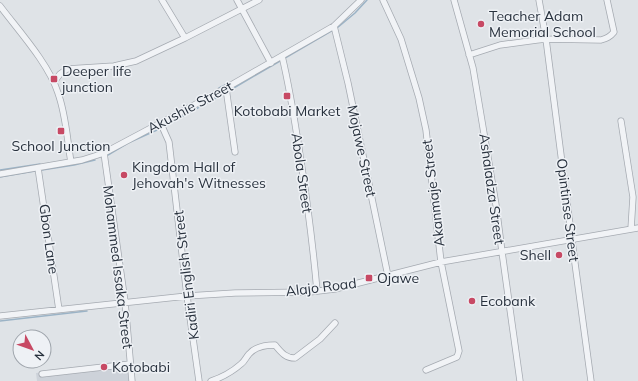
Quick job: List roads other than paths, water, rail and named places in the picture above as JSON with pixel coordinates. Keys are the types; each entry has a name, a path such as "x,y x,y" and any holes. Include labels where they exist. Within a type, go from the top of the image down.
{"street":[{"path":"162,0 185,38"},
{"path":"237,0 270,63"},
{"path":"54,82 60,74 67,69 114,66 132,62 185,38 259,0"},
{"name":"Akushie Street","path":"0,174 71,162 104,154 226,88 334,26 361,0"},
{"name":"Akanmaje Street","path":"382,0 401,39 419,98 426,130 441,262 459,351 457,357 426,370"},
{"name":"Ashaladza Street","path":"454,0 473,68 496,205 520,381"},
{"name":"Opintinse Street","path":"539,0 546,39 591,381"},
{"path":"469,55 500,45 546,39 601,40 614,32 607,0"},
{"path":"0,6 38,57 54,82 64,112 71,162"},
{"name":"Mojawe Street","path":"334,26 348,83 388,276"},
{"name":"Abola Street","path":"282,56 290,88 312,244 317,291"},
{"path":"226,88 235,152"},
{"path":"621,121 635,196 631,229"},
{"name":"Kadiri English Street","path":"161,124 169,142 187,296 199,381"},
{"name":"Mohammed Issaka Street","path":"104,154 125,302 132,381"},
{"name":"Gbon Lane","path":"38,168 59,310"},
{"name":"Alajo Road","path":"0,316 187,296 317,291 354,285 441,262 638,228"},
{"path":"211,381 228,374 243,363 248,355 256,349 272,345 277,346 280,352 285,356 295,358 320,339 335,323"},
{"path":"42,374 130,364"}],"waterway":[{"path":"337,28 355,13 367,0"},
{"path":"285,58 333,30"},
{"path":"232,89 280,61"},
{"path":"219,88 227,84"},
{"path":"167,125 221,95"},
{"path":"108,155 128,143 157,130"},
{"path":"42,170 95,160"},
{"path":"0,170 40,164"},
{"path":"0,177 35,171"},
{"path":"0,321 87,311"}],"place":[{"name":"Teacher Adam Memorial School","path":"481,24"},
{"name":"Deeper life junction","path":"54,79"},
{"name":"Kotobabi Market","path":"287,96"},
{"name":"School Junction","path":"61,131"},
{"name":"Kingdom Hall of Jehovah's Witnesses","path":"124,175"},
{"name":"Shell","path":"559,255"},
{"name":"Ojawe","path":"369,278"},
{"name":"Ecobank","path":"472,301"},
{"name":"Kotobabi","path":"104,367"}]}
